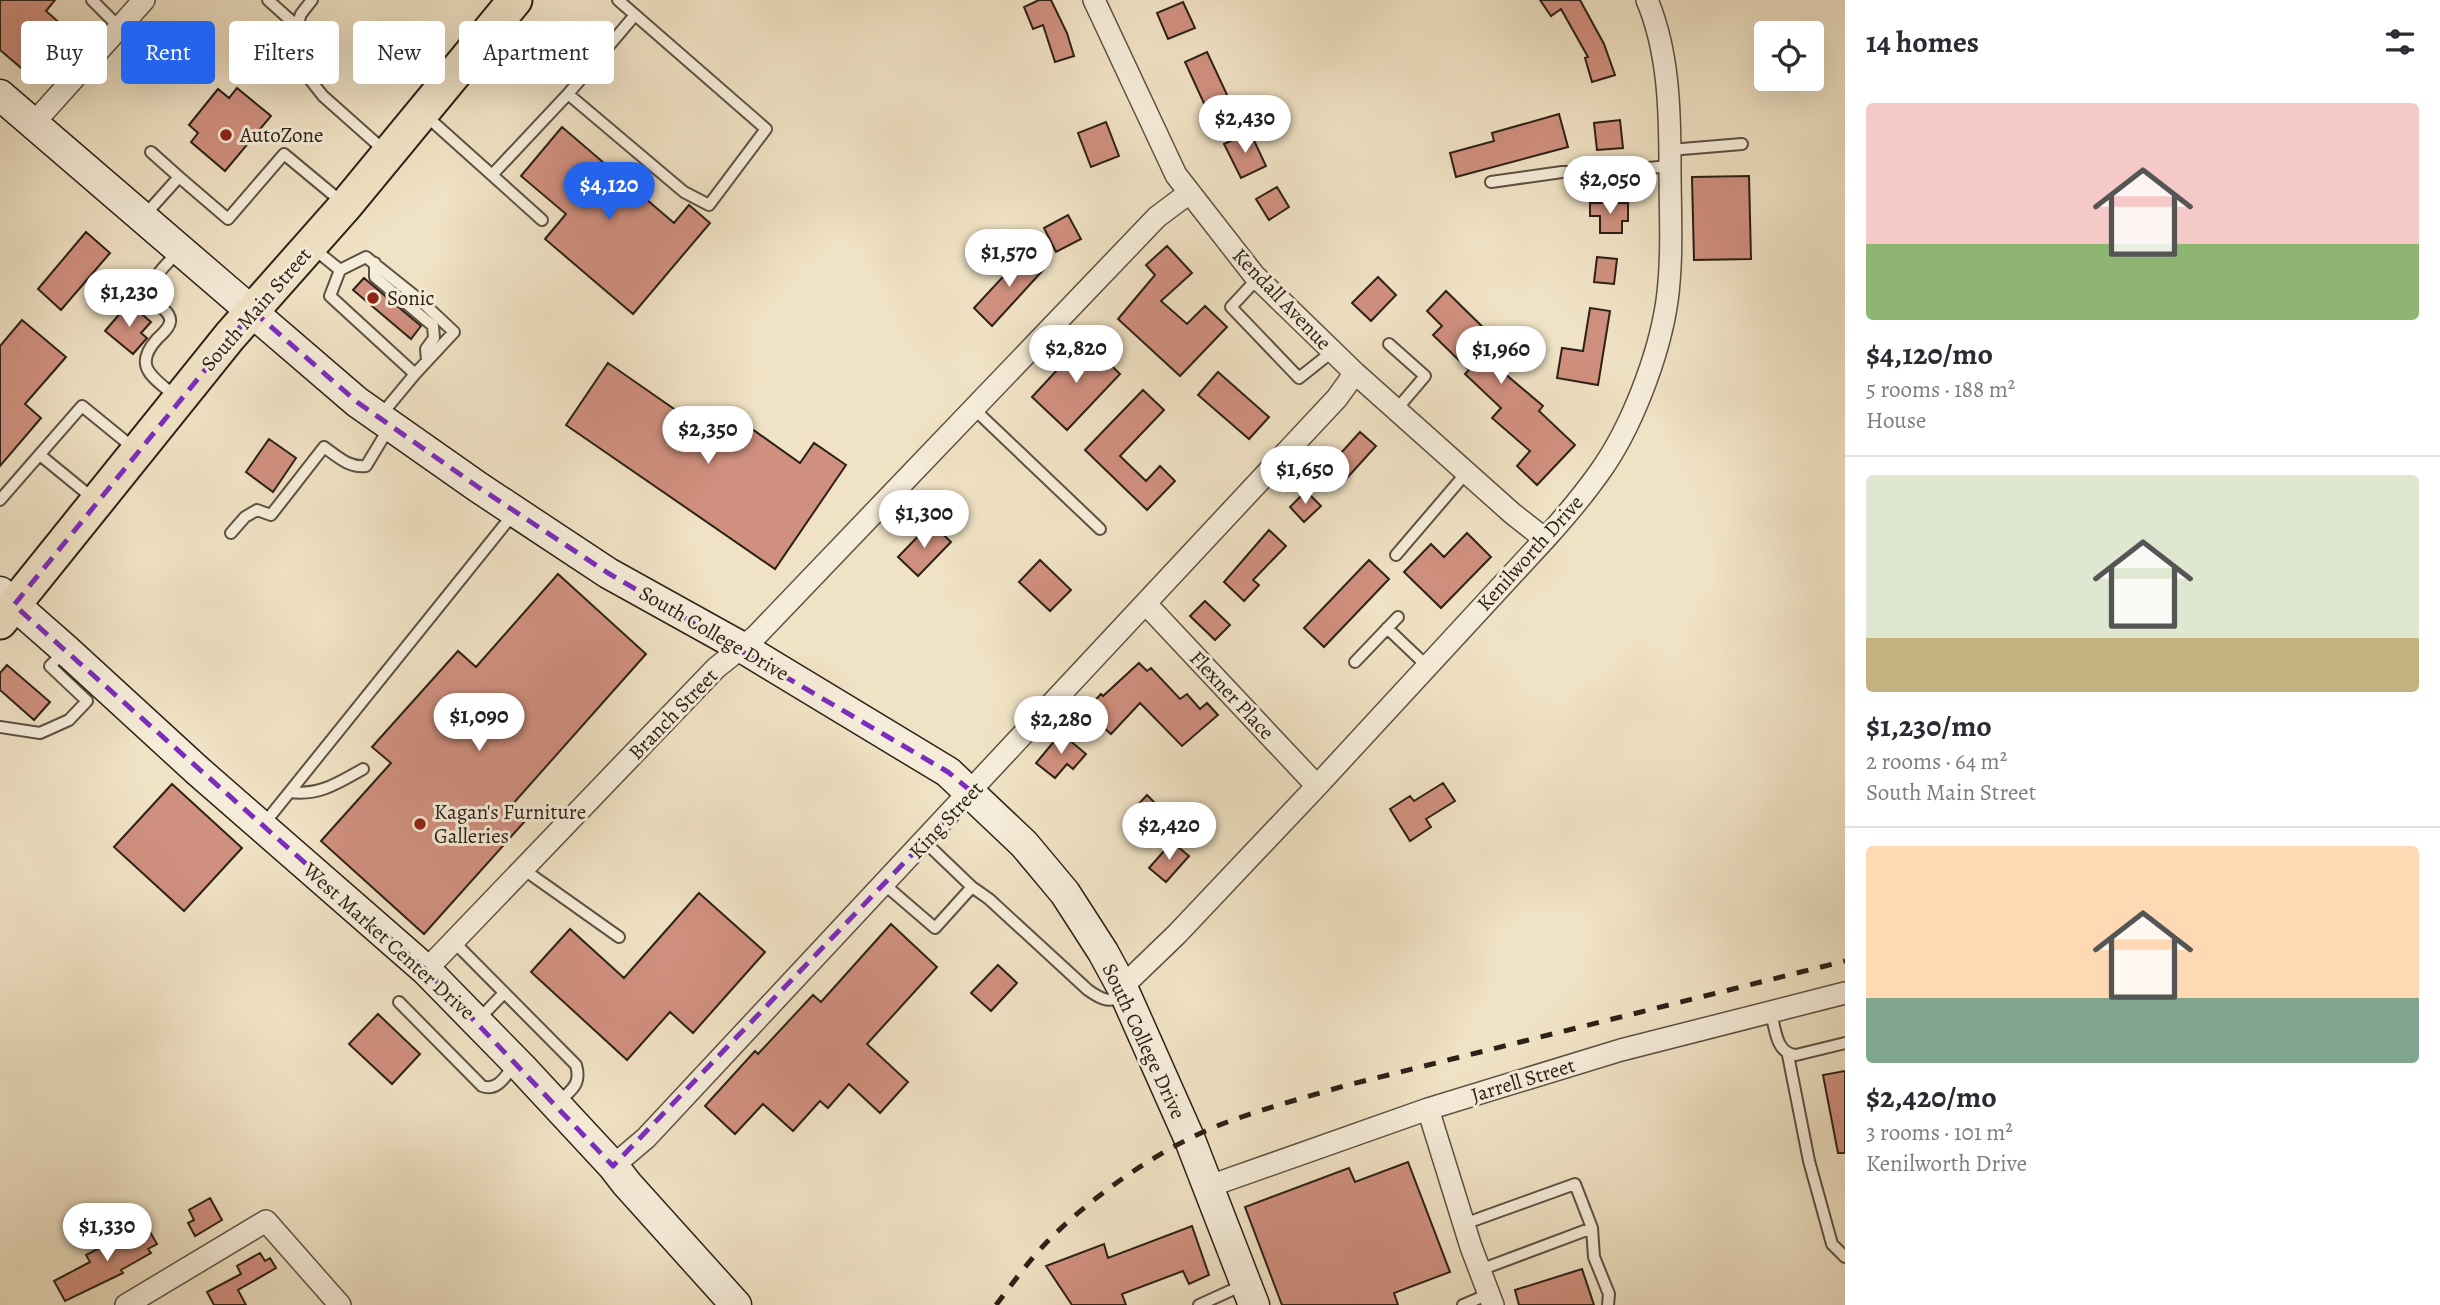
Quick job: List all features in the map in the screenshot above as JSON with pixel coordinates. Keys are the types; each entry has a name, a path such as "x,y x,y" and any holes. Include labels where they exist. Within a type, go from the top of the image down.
{"main road":[{"name":"South Main Street","path":"5,606 97,502 253,311 346,205 515,0"},
{"name":"South College Drive","path":"0,95 357,402 608,573 743,648 948,772 972,792 1024,844 1065,893 1124,991 1190,1140 1250,1294"},
{"name":"West Market Center Drive","path":"5,606 66,650 95,692 262,827 426,971 517,1062 567,1094 627,1184 736,1305"}],"street":[{"path":"33,124 144,0"},
{"name":"Kendall Avenue","path":"1094,0 1176,175 1258,279 1355,373 1545,539"},
{"name":"Kenilworth Drive","path":"1124,991 1545,539 1585,492 1615,449 1652,365 1660,341 1667,299 1671,234 1664,61 1655,18 1647,0"},
{"name":"Branch Street","path":"426,971 716,668 743,648 1157,217 1189,192"},
{"name":"King Street","path":"613,1166 646,1138 885,885 1337,398 1355,373"},
{"name":"Flexner Place","path":"1146,604 1317,786"},
{"name":"Jarrell Street","path":"1207,1186 1428,1109 1621,1050 1845,993"},
{"path":"1428,1109 1491,1300"},
{"path":"126,1305 266,1221 340,1305"}],"lane":[{"path":"92,0 120,28"},
{"path":"268,0 291,21"},
{"path":"299,21 312,0"},
{"path":"568,94 684,192 709,205 766,130 618,0"},
{"path":"492,175 568,94 635,15"},
{"path":"313,84 323,96 388,154"},
{"path":"422,112 542,219"},
{"path":"1491,182 1562,172 1604,172 1742,144"},
{"path":"151,152 228,219 284,154 346,205"},
{"path":"142,218 179,177"},
{"path":"310,246 340,270"},
{"path":"179,250 159,274 151,289 152,299 169,315 170,321 143,360 149,372 179,400"},
{"path":"231,533 245,517 257,510 271,514 324,447 348,464 366,466 385,421 415,374 454,332 421,301 366,257 340,270 330,296 415,374"},
{"path":"375,263 375,277 433,326 434,338 426,349 427,361"},
{"path":"1258,279 1231,307 1299,378 1333,351"},
{"path":"1389,344 1424,376 1396,410"},
{"path":"0,500 82,406 138,452"},
{"path":"974,409 1100,529"},
{"path":"40,455 97,502"},
{"path":"1396,555 1466,472"},
{"path":"262,827 515,511"},
{"path":"1355,662 1398,617"},
{"path":"1387,628 1428,667"},
{"path":"0,727 40,733 69,720 95,692"},
{"path":"290,792 312,793 325,790 363,769"},
{"path":"925,842 1101,1000 1114,1001 1124,991"},
{"path":"523,870 619,937"},
{"path":"885,885 935,928 972,887"},
{"path":"454,942 576,1065 579,1076 567,1094"},
{"path":"477,1021 504,993"},
{"path":"399,1002 482,1086 496,1087 517,1062"},
{"path":"1770,1012 1781,1049 1787,1055 1809,1161 1832,1244 1845,1257"},
{"path":"1787,1055 1845,1043"},
{"path":"1464,1224 1576,1184 1592,1228 1594,1257 1609,1294 1608,1305"},
{"path":"1480,1270 1592,1228"},
{"path":"1199,1305 1250,1294"},
{"path":"1463,1305 1491,1300"}],"highlighted area":[{"path":"253,311 357,402 478,487 608,573 948,772 972,792 613,1166 426,970 14,605"}],"building":[{"path":"0,0 55,0 46,11 57,21 21,21 21,68 0,50"},
{"path":"1039,0 1051,0 1067,33 1074,56 1055,62 1043,25 1033,29 1024,7"},
{"path":"1540,0 1580,0 1604,44 1615,75 1592,82 1585,58 1588,57 1561,9 1551,16"},
{"path":"1183,2 1195,28 1168,39 1157,13"},
{"path":"1207,52 1229,99 1207,110 1185,62"},
{"path":"237,88 271,116 225,171 191,142 198,133 189,125 218,89 229,98"},
{"path":"1559,114 1568,147 1456,177 1450,153 1494,141 1492,133"},
{"path":"1620,120 1623,148 1597,150 1594,123"},
{"path":"1106,122 1119,156 1091,167 1078,133"},
{"path":"562,127 674,223 689,205 710,223 633,314 545,239 566,214 521,176"},
{"path":"1250,132 1266,166 1241,178 1224,144"},
{"path":"1749,176 1751,259 1694,260 1692,177"},
{"path":"1277,187 1289,207 1269,220 1256,199"},
{"path":"1590,203 1628,203 1628,221 1622,221 1622,233 1600,233 1600,216 1590,216"},
{"path":"1068,215 1081,239 1056,252 1044,228"},
{"path":"86,232 110,253 61,310 38,289"},
{"path":"1167,246 1192,273 1161,301 1187,324 1205,306 1227,327 1180,376 1118,319 1155,275 1146,265"},
{"path":"1026,252 1044,269 992,326 974,308"},
{"path":"1597,257 1617,259 1614,284 1594,282"},
{"path":"1378,277 1396,295 1371,321 1352,303"},
{"path":"364,278 421,326 411,339 353,290"},
{"path":"1446,291 1496,340 1502,334 1523,353 1504,373 1543,406 1539,411 1575,445 1537,485 1517,466 1530,451 1492,418 1501,408 1465,374 1469,370 1433,335 1442,326 1427,311"},
{"path":"129,303 151,322 141,333 147,338 133,354 105,331"},
{"path":"1590,308 1610,311 1598,385 1557,378 1562,348 1583,351"},
{"path":"22,320 66,357 25,404 41,418 0,466 0,346"},
{"path":"1085,340 1120,374 1067,430 1032,397"},
{"path":"608,363 729,447 745,424 800,463 814,443 846,465 775,569 566,425"},
{"path":"1218,372 1269,417 1249,439 1198,395"},
{"path":"1143,390 1164,410 1120,456 1146,481 1160,466 1175,481 1147,510 1085,450"},
{"path":"1360,432 1376,446 1338,488 1321,475"},
{"path":"269,439 296,458 273,492 246,472"},
{"path":"1306,491 1321,506 1304,522 1290,507"},
{"path":"931,523 951,542 918,576 898,557"},
{"path":"1269,530 1286,546 1253,580 1259,585 1244,601 1224,582"},
{"path":"1467,533 1491,557 1441,608 1404,572 1431,544 1444,557"},
{"path":"1040,560 1071,590 1050,611 1019,582"},
{"path":"1369,560 1389,579 1324,647 1304,628"},
{"path":"558,574 646,654 511,806 526,820 424,934 321,841 391,763 372,747 458,651 476,667"},
{"path":"1205,601 1230,625 1215,640 1190,616"},
{"path":"1139,663 1147,671 1151,668 1180,699 1187,694 1200,709 1207,703 1218,715 1182,746 1140,703 1111,734 1085,711"},
{"path":"7,665 50,702 34,720 0,690 0,673"},
{"path":"1061,733 1086,754 1073,769 1067,764 1055,778 1036,763"},
{"path":"1443,783 1455,801 1426,819 1431,827 1410,841 1390,809 1410,796 1414,801"},
{"path":"172,784 242,848 184,911 114,847"},
{"path":"1147,795 1165,813 1152,827 1134,809"},
{"path":"1172,842 1189,856 1166,882 1149,868"},
{"path":"699,893 765,952 693,1033 670,1012 627,1060 531,972 570,929 624,978"},
{"path":"891,924 937,967 867,1044 908,1082 880,1113 849,1084 828,1108 820,1101 793,1131 763,1104 735,1134 705,1106 755,1051 758,1054 813,995 821,1002"},
{"path":"998,965 1017,983 991,1011 971,993"},
{"path":"378,1014 420,1054 392,1084 349,1044"},
{"path":"1845,1071 1845,1153 1838,1153 1823,1075"},
{"path":"1408,1162 1450,1272 1394,1293 1398,1305 1282,1305 1245,1207 1349,1168 1355,1182"},
{"path":"210,1198 222,1220 195,1236 188,1223 194,1220 189,1210"},
{"path":"146,1225 157,1244 148,1249 151,1253 121,1270 123,1273 65,1301 54,1281 90,1262 86,1255 107,1244 108,1247"},
{"path":"1192,1226 1209,1275 1189,1284 1183,1271 1122,1294 1126,1305 1072,1305 1046,1266 1104,1244 1108,1258"},
{"path":"260,1253 265,1261 270,1258 276,1268 238,1290 246,1305 214,1305 207,1292 241,1274 237,1266"},
{"path":"1582,1269 1594,1305 1519,1305 1515,1290"}],"railway":[{"path":"996,1305 1039,1250 1105,1191 1175,1146 1222,1124 1344,1086 1845,961"}],"place":[{"name":"AutoZone","path":"226,135"},
{"name":"Sonic","path":"373,298"},
{"name":"Kagan's Furniture Galleries","path":"420,824"}]}
